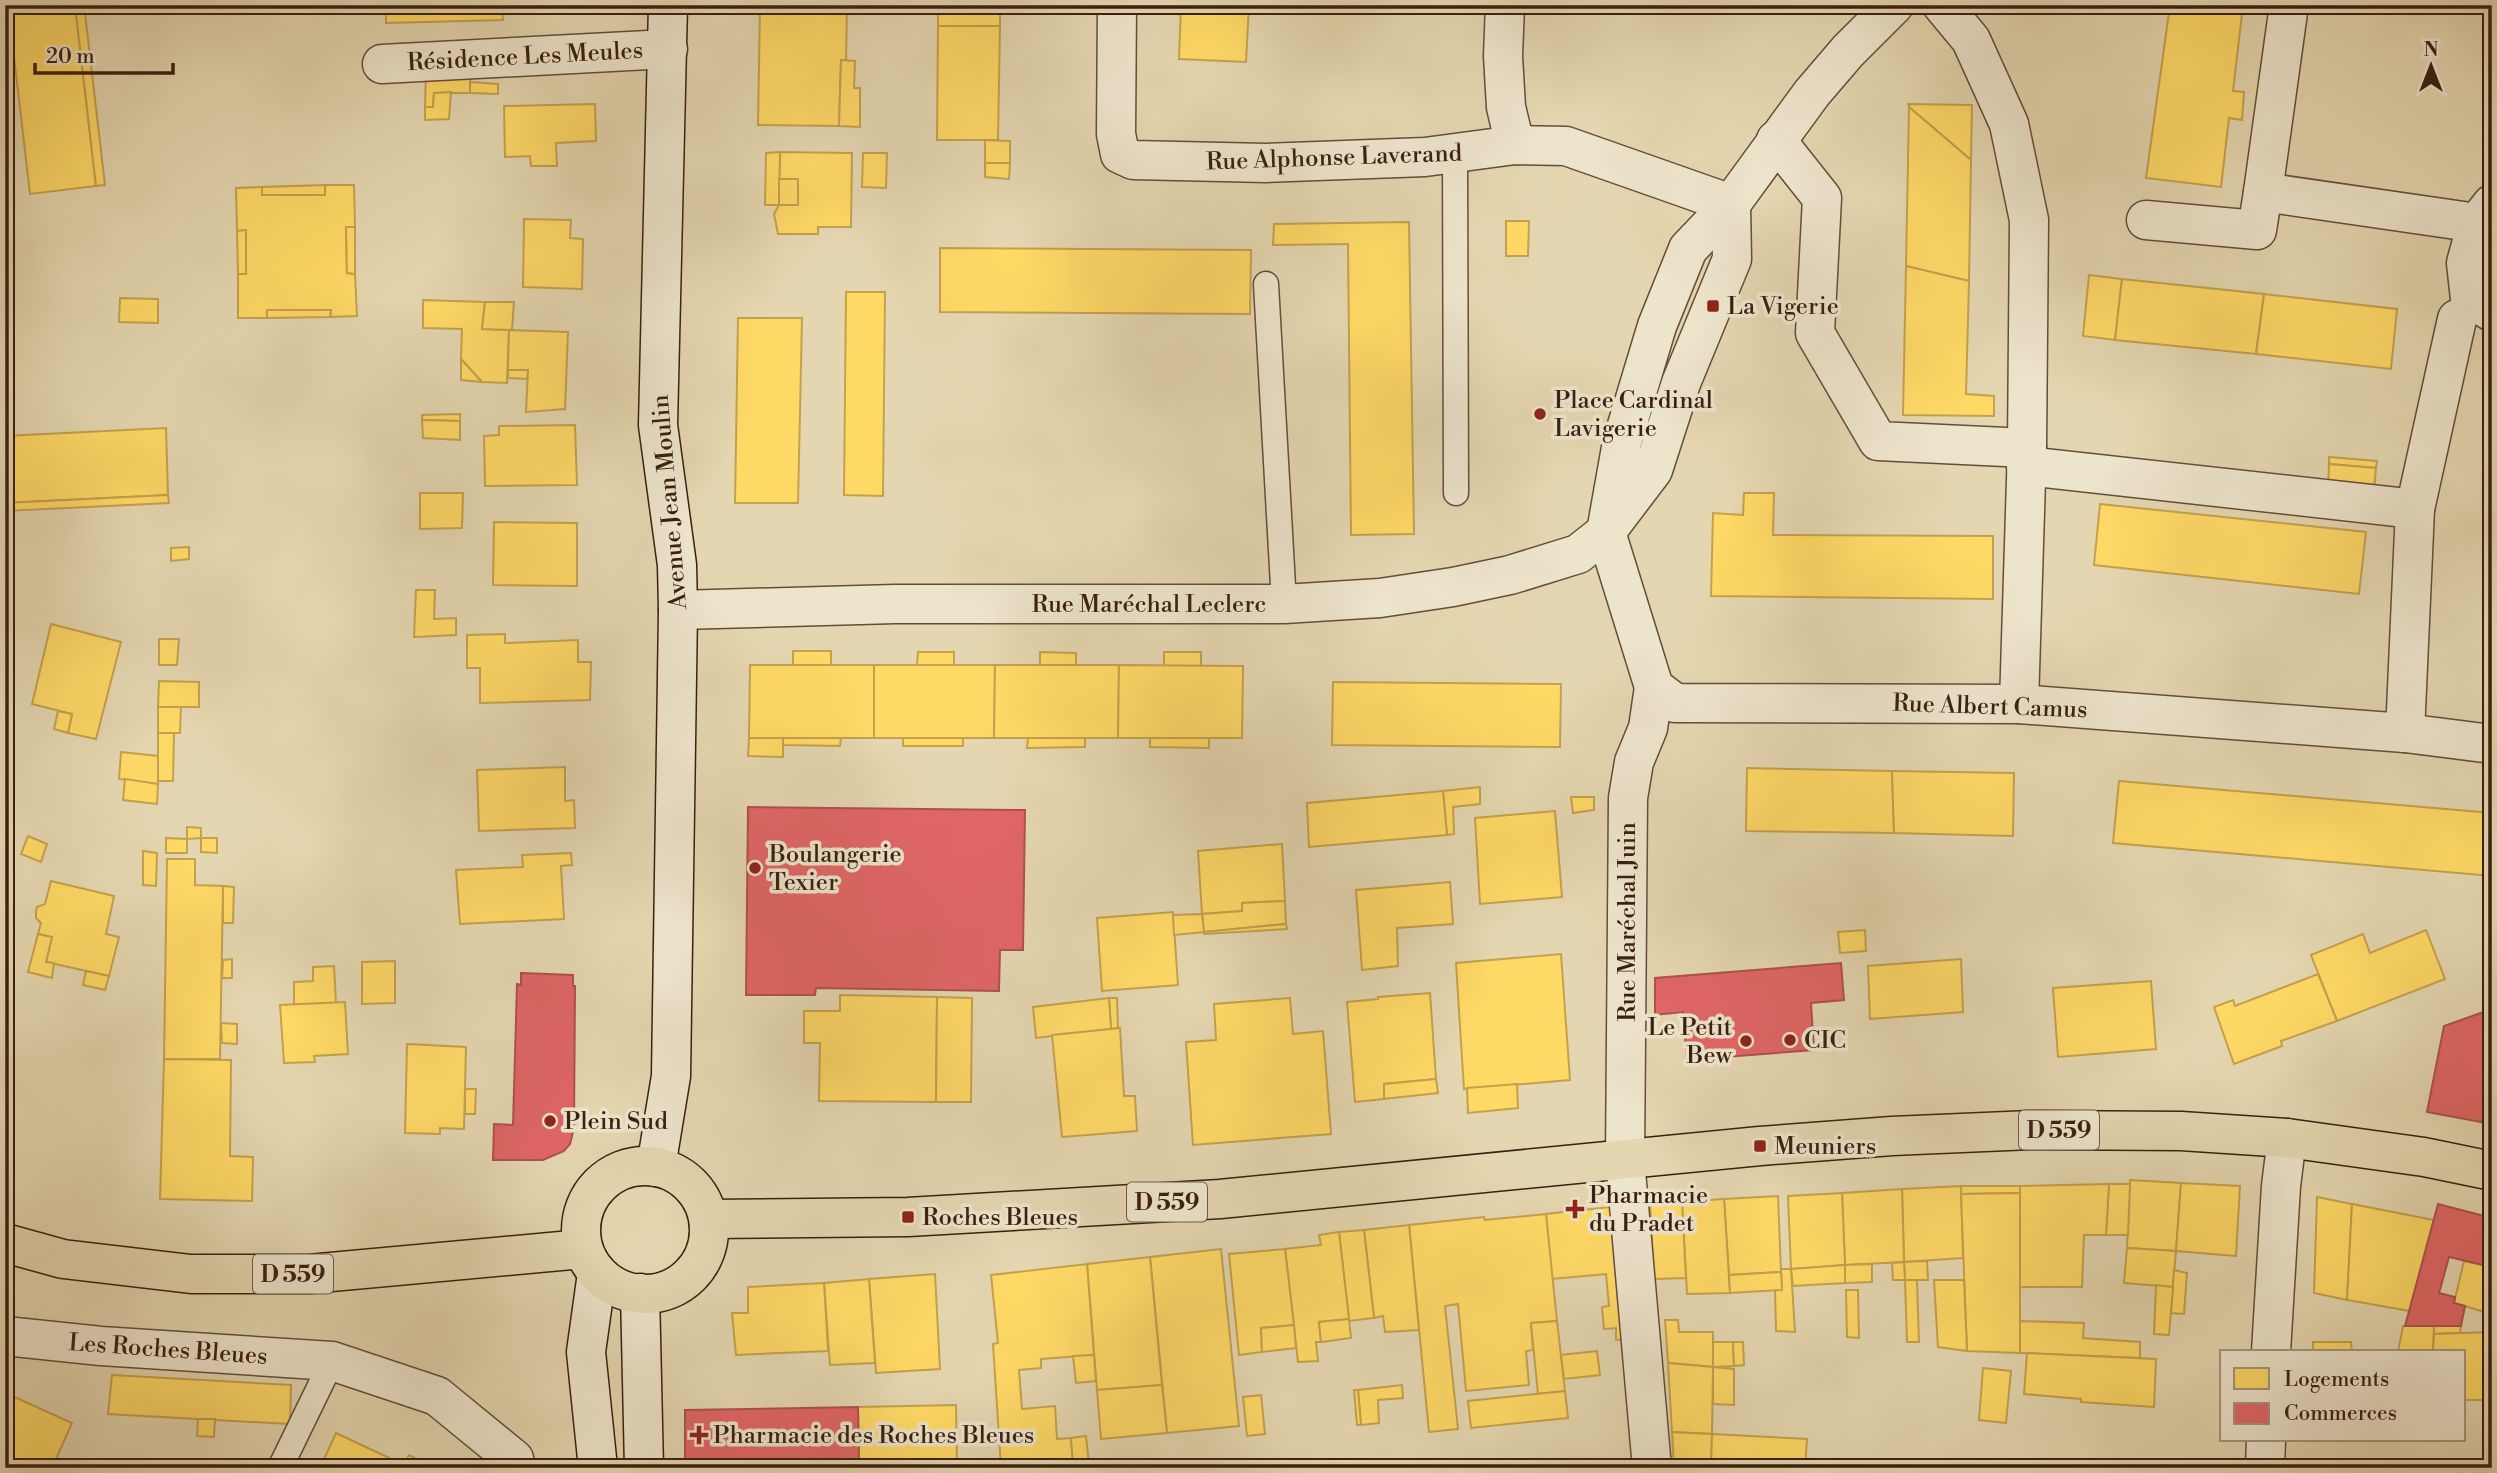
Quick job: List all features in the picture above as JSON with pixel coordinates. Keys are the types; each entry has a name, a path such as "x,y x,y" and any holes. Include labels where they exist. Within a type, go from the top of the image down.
{"main road":[{"name":"D 559","path":"709,1219 908,1217 1220,1199 1760,1146 1892,1136 2031,1130 2181,1131 2287,1138 2424,1157 2492,1171"},
{"path":"634,1167 656,1167 675,1173 691,1184 702,1200 709,1219 709,1238 703,1257 692,1273 678,1285 660,1292 640,1293 610,1283 590,1261 580,1227 585,1206 597,1187 614,1173 634,1167"},
{"name":"D 559","path":"5,1243 62,1259 204,1274 309,1274 590,1261"}],"street":[{"name":"Avenue Jean Moulin","path":"656,1167 671,1076 678,610 677,565 658,425 668,5"},
{"name":"Rue Alphonse Laverand","path":"1118,5 1116,134 1120,154 1133,160 1266,163 1455,155 1516,145 1566,146 1731,204"},
{"path":"1505,5 1503,56 1506,107 1516,145"},
{"path":"1731,204 1812,93 1848,51 1894,5"},
{"path":"1942,5 1971,40 2009,124 2029,220 2027,457 2019,704"},
{"path":"2146,220 2257,230 2289,5"},
{"name":"Résidence Les Meules","path":"382,64 668,49"},
{"path":"1776,140 1822,198 1815,333 1878,441 2027,457 2415,509"},
{"path":"2263,192 2484,214 2466,263 2473,310 2415,509 2404,733"},
{"name":"Rue Maréchal Leclerc","path":"678,610 895,604 1284,604 1380,598 1453,587 1510,575 1578,555 1606,532 1653,470 1681,383 1731,259 1731,204"},
{"path":"1606,532 1654,687"},
{"name":"Rue Albert Camus","path":"1654,687 1675,703 2019,704 2404,733 2492,744"},
{"name":"Rue Maréchal Juin","path":"1652,1468 1625,1160 1628,798 1634,762 1648,728 1654,687"},
{"path":"2271,1350 2281,1186 2287,1138"},
{"path":"590,1261 586,1352 598,1468"},
{"path":"640,1293 644,1468"},
{"name":"Les Roches Bleues","path":"5,1336 101,1346 332,1361 437,1396 514,1459 516,1468"},
{"path":"2264,1468 2266,1442"}],"lane":[{"path":"1455,155 1455,493"},
{"path":"1266,284 1284,604"},
{"path":"280,1468 332,1361"}],"building: Logements":[{"path":"8,5 75,5 96,186 30,194"},
{"path":"75,5 84,5 105,185 96,186"},
{"path":"386,5 502,5 503,20 386,23"},
{"path":"760,5 847,5 846,60 841,60 839,126 758,125"},
{"path":"938,5 1000,5 1000,26 938,26"},
{"path":"1181,5 1249,5 1246,62 1179,59"},
{"path":"2170,5 2243,5 2233,91 2244,92 2242,120 2229,118 2221,187 2146,178"},
{"path":"938,26 1000,26 998,140 937,140"},
{"path":"841,60 855,61 854,88 860,88 860,127 839,126"},
{"path":"470,70 470,93 434,93 433,107 425,107 426,72"},
{"path":"470,82 498,84 498,94 470,93"},
{"path":"451,92 449,119 425,120 425,107 433,107 434,93"},
{"path":"595,104 596,141 556,143 557,166 531,166 530,156 505,157 504,106"},
{"path":"1908,104 1972,105 1971,160 1909,107"},
{"path":"1909,107 1971,160 1969,281 1906,266"},
{"path":"985,140 1010,141 1010,163 985,163"},
{"path":"780,152 852,153 851,227 818,227 818,234 778,234 774,214 779,205 798,205 798,179 779,179"},
{"path":"780,152 779,205 765,205 766,153"},
{"path":"863,153 887,153 886,188 862,187"},
{"path":"985,163 1010,163 1009,179 985,177"},
{"path":"779,179 798,179 798,205 779,205"},
{"path":"325,185 354,185 355,227 346,227 347,273 355,274 357,316 330,317 331,310 267,310 267,318 238,318 238,274 246,274 246,230 237,231 236,188 262,187 262,195 325,195"},
{"path":"325,185 325,195 262,195 262,187"},
{"path":"524,219 571,220 570,238 583,239 582,289 523,287"},
{"path":"1506,221 1529,221 1528,256 1506,256"},
{"path":"1409,222 1414,534 1351,535 1348,244 1273,245 1274,224"},
{"path":"346,227 355,227 355,274 347,273"},
{"path":"246,230 246,274 238,274 237,231"},
{"path":"940,248 1251,250 1250,314 940,312"},
{"path":"1906,266 1969,281 1966,394 1994,396 1994,416 1903,415"},
{"path":"2089,275 2122,279 2115,340 2083,336"},
{"path":"2122,279 2264,294 2256,354 2115,340"},
{"path":"846,292 885,292 883,496 844,495"},
{"path":"2264,294 2397,309 2391,369 2256,354"},
{"path":"120,298 158,299 158,323 119,322"},
{"path":"423,300 485,302 482,329 509,330 507,383 482,382 461,359 462,329 423,328"},
{"path":"485,302 514,302 512,330 482,329"},
{"path":"267,310 331,310 330,317 267,318"},
{"path":"738,318 802,318 798,503 735,503"},
{"path":"509,330 568,332 565,409 526,412 528,370 508,370"},
{"path":"461,359 482,382 461,380"},
{"path":"508,370 528,370 527,379 508,378"},
{"path":"460,414 460,421 422,420 422,415"},
{"path":"422,420 460,421 460,440 423,438"},
{"path":"575,425 577,485 485,486 484,436 499,435 499,426"},
{"path":"166,428 168,495 5,503 5,436"},
{"path":"2329,457 2377,461 2376,468 2329,464"},
{"path":"2329,464 2376,468 2374,491 2328,487"},
{"path":"420,493 463,493 462,528 420,529"},
{"path":"1744,493 1774,493 1773,535 1993,536 1993,599 1711,596 1713,513 1743,515"},
{"path":"168,495 169,503 5,511 5,503"},
{"path":"2100,504 2366,532 2359,594 2094,565"},
{"path":"494,522 577,523 577,586 493,585"},
{"path":"189,547 189,559 171,561 171,548"},
{"path":"416,590 435,590 434,619 456,618 456,635 414,637"},
{"path":"51,624 121,642 96,739 68,733 72,714 32,704"},
{"path":"505,634 505,643 578,640 578,662 591,662 590,700 480,703 480,668 467,668 467,635"},
{"path":"159,639 179,639 177,665 159,665"},
{"path":"793,651 831,651 831,665 793,665"},
{"path":"918,652 954,652 954,665 917,665"},
{"path":"1040,652 1076,653 1076,665 1040,665"},
{"path":"1164,652 1201,652 1201,666 1164,666"},
{"path":"750,665 874,665 874,738 749,738"},
{"path":"874,665 995,665 994,738 874,738"},
{"path":"995,665 1119,665 1118,738 994,738"},
{"path":"1119,665 1243,666 1242,738 1118,738"},
{"path":"159,681 199,682 199,707 158,707"},
{"path":"1333,682 1561,684 1560,747 1332,745"},
{"path":"158,707 181,707 180,733 158,733"},
{"path":"58,711 72,714 68,733 54,729"},
{"path":"158,733 174,733 173,781 158,781"},
{"path":"749,738 783,738 783,757 748,756"},
{"path":"783,738 841,738 840,746 783,745"},
{"path":"903,738 963,738 963,746 903,746"},
{"path":"1028,738 1085,738 1085,747 1027,748"},
{"path":"1150,738 1209,738 1209,748 1150,747"},
{"path":"121,752 158,756 158,784 119,779"},
{"path":"565,767 565,801 574,800 575,828 479,831 477,770"},
{"path":"1747,768 1892,771 1894,833 1746,831"},
{"path":"1892,771 2014,773 2013,836 1894,833"},
{"path":"125,779 158,784 157,804 123,800"},
{"path":"2119,781 2492,813 2492,876 2113,843"},
{"path":"1480,787 1480,804 1453,807 1454,834 1447,835 1443,791"},
{"path":"1443,791 1447,835 1309,847 1307,803"},
{"path":"1571,797 1594,797 1594,810 1573,813"},
{"path":"1555,811 1562,897 1480,904 1475,818"},
{"path":"187,827 201,828 201,838 187,839"},
{"path":"28,836 47,844 41,862 21,854"},
{"path":"166,838 187,839 187,853 166,853"},
{"path":"201,838 217,838 217,853 201,852"},
{"path":"1282,844 1285,901 1242,903 1242,911 1202,914 1198,851"},
{"path":"143,851 157,853 156,886 143,885"},
{"path":"571,853 572,865 561,866 564,919 460,924 456,870 523,867 522,855"},
{"path":"167,859 195,859 195,885 223,886 220,1059 164,1059"},
{"path":"51,881 114,896 106,934 119,937 109,976 46,962 52,937 38,934 41,923 36,918 36,911 37,907 45,904"},
{"path":"1450,882 1453,924 1397,928 1398,966 1362,970 1356,890"},
{"path":"223,886 234,887 233,923 223,923"},
{"path":"1285,901 1286,924 1204,932 1202,914 1242,911 1242,903"},
{"path":"1173,912 1178,985 1102,991 1097,918"},
{"path":"1202,914 1204,932 1174,935 1173,915"},
{"path":"1286,924 1287,929 1204,934 1204,932"},
{"path":"1865,930 1866,951 1840,953 1838,932"},
{"path":"2426,930 2445,979 2337,1021 2311,955 2363,934 2370,953"},
{"path":"38,934 52,937 46,962 54,963 52,978 28,972"},
{"path":"1561,954 1570,1080 1464,1089 1456,963"},
{"path":"232,959 232,978 222,978 223,960"},
{"path":"1961,959 1963,1012 1870,1019 1868,966"},
{"path":"395,961 395,1003 362,1004 362,962"},
{"path":"334,966 336,1003 294,1005 294,982 313,981 313,967"},
{"path":"86,971 109,976 105,990 83,985"},
{"path":"2318,974 2337,1021 2281,1041 2282,1046 2234,1064 2214,1007 2233,1000 2235,1006"},
{"path":"2151,981 2156,1049 2058,1057 2053,988"},
{"path":"1430,993 1436,1079 1384,1084 1384,1099 1355,1102 1347,1002"},
{"path":"840,995 937,997 936,1102 819,1101 820,1043 804,1043 804,1011 840,1011"},
{"path":"937,997 972,998 971,1102 936,1102"},
{"path":"1109,998 1117,998 1118,1028 1111,1029"},
{"path":"1109,998 1111,1029 1036,1038 1033,1007"},
{"path":"1290,998 1293,1034 1323,1031 1331,1134 1193,1145 1186,1042 1216,1040 1214,1004"},
{"path":"345,1002 348,1054 314,1056 315,1062 284,1063 280,1005"},
{"path":"221,1023 237,1024 237,1044 222,1043"},
{"path":"1120,1028 1124,1096 1135,1096 1137,1131 1062,1137 1052,1035"},
{"path":"407,1044 466,1047 464,1129 440,1128 440,1134 405,1133"},
{"path":"164,1059 231,1060 230,1156 253,1157 252,1201 160,1199"},
{"path":"1436,1079 1438,1093 1384,1099 1384,1084"},
{"path":"1517,1084 1518,1108 1468,1113 1467,1088"},
{"path":"465,1089 476,1089 475,1114 465,1114"},
{"path":"2130,1180 2181,1183 2176,1251 2127,1248"},
{"path":"2181,1183 2240,1186 2236,1256 2176,1251"},
{"path":"2109,1184 2130,1184 2128,1235 2106,1235"},
{"path":"2109,1184 2106,1235 2084,1235 2082,1287 2020,1287 2020,1186"},
{"path":"1961,1186 2020,1186 2020,1193 1961,1194"},
{"path":"1961,1186 1963,1258 1904,1262 1902,1189"},
{"path":"1902,1189 1904,1262 1845,1265 1842,1193"},
{"path":"1842,1193 1845,1265 1791,1269 1788,1196"},
{"path":"2020,1193 2020,1353 1967,1351 1961,1194"},
{"path":"1778,1196 1781,1272 1729,1275 1724,1199"},
{"path":"2317,1197 2352,1204 2347,1300 2314,1293"},
{"path":"1724,1199 1730,1293 1687,1294 1682,1202"},
{"path":"1682,1202 1686,1278 1654,1279 1650,1203"},
{"path":"2352,1204 2434,1220 2410,1311 2347,1300"},
{"path":"1619,1206 1630,1339 1616,1340 1616,1328 1604,1329 1602,1307 1609,1306 1606,1274 1552,1279 1546,1214"},
{"path":"1546,1214 1557,1321 1531,1323 1533,1350 1526,1351 1529,1385 1466,1391 1458,1304 1445,1306 1458,1429 1429,1432 1409,1225"},
{"path":"1409,1225 1419,1330 1385,1332 1383,1316 1374,1318 1364,1230"},
{"path":"1364,1230 1374,1318 1349,1321 1339,1232"},
{"path":"1339,1232 1349,1319 1319,1322 1321,1342 1316,1342 1318,1361 1298,1362 1285,1249 1321,1245 1319,1235"},
{"path":"2127,1248 2176,1251 2173,1287 2124,1283"},
{"path":"1221,1249 1239,1426 1167,1433 1150,1257"},
{"path":"1285,1249 1294,1325 1261,1328 1262,1352 1239,1355 1229,1254"},
{"path":"1150,1257 1162,1385 1097,1390 1087,1264"},
{"path":"1927,1261 1928,1280 1905,1280 1904,1262"},
{"path":"2464,1261 2492,1267 2492,1300 2488,1313 2454,1303"},
{"path":"1904,1262 1905,1280 1893,1280 1892,1263"},
{"path":"1087,1264 1094,1355 1041,1359 1041,1368 1019,1370 1022,1409 1055,1406 1057,1439 1071,1438 1073,1465 1001,1468 993,1344 998,1343 991,1275"},
{"path":"1872,1264 1872,1282 1845,1283 1845,1265"},
{"path":"1845,1265 1845,1283 1793,1286 1791,1269"},
{"path":"1781,1269 1791,1269 1795,1332 1776,1331 1775,1290 1782,1290"},
{"path":"2174,1270 2187,1273 2184,1314 2171,1313"},
{"path":"1781,1272 1782,1290 1730,1293 1729,1275"},
{"path":"935,1274 940,1369 876,1373 869,1279"},
{"path":"869,1279 875,1363 830,1365 824,1283"},
{"path":"1905,1280 1917,1280 1919,1342 1907,1342"},
{"path":"1934,1280 1964,1280 1967,1351 1938,1347"},
{"path":"824,1283 828,1351 736,1355 732,1313 748,1313 748,1287"},
{"path":"2156,1285 2173,1287 2169,1335 2154,1334"},
{"path":"1846,1290 1858,1290 1859,1338 1847,1337"},
{"path":"1349,1319 1351,1338 1321,1342 1319,1322"},
{"path":"1665,1320 1678,1320 1679,1332 1713,1332 1713,1367 1668,1363"},
{"path":"1557,1321 1565,1391 1538,1394 1531,1323"},
{"path":"2020,1321 2084,1323 2083,1338 2140,1342 2140,1358 2020,1353"},
{"path":"1294,1325 1296,1348 1262,1352 1261,1328"},
{"path":"2403,1326 2434,1326 2433,1350 2398,1350"},
{"path":"2434,1326 2461,1326 2460,1333 2434,1334"},
{"path":"2492,1332 2492,1400 2466,1400 2466,1350 2433,1350 2434,1334"},
{"path":"1713,1342 1733,1342 1734,1366 1713,1367"},
{"path":"1733,1342 1743,1342 1744,1365 1734,1366"},
{"path":"2313,1342 2351,1342 2352,1350 2313,1350"},
{"path":"1597,1351 1600,1375 1564,1379 1561,1355"},
{"path":"2027,1353 2156,1359 2154,1407 2081,1402 2081,1399 2024,1394"},
{"path":"1094,1355 1096,1381 1076,1383 1073,1356"},
{"path":"1668,1363 1713,1367 1712,1434 1672,1432"},
{"path":"1713,1367 1734,1369 1734,1405 1713,1404"},
{"path":"1983,1368 2011,1371 2006,1423 1979,1420"},
{"path":"112,1375 291,1385 290,1424 108,1414"},
{"path":"1162,1385 1167,1433 1101,1439 1097,1390"},
{"path":"1402,1385 1403,1398 1378,1400 1379,1423 1361,1425 1358,1390"},
{"path":"1354,1390 1358,1390 1361,1425 1357,1425"},
{"path":"1565,1391 1568,1418 1471,1428 1468,1401"},
{"path":"10,1395 72,1423 52,1468 5,1468 5,1407"},
{"path":"1261,1395 1265,1434 1247,1436 1243,1397"},
{"path":"956,1405 957,1468 859,1468 858,1407"},
{"path":"198,1419 215,1419 214,1437 197,1436"},
{"path":"1672,1432 1712,1434 1711,1468 1674,1468"},
{"path":"336,1433 404,1465 409,1455 435,1468 320,1468"},
{"path":"1712,1434 1807,1439 1805,1468 1711,1468"},
{"path":"1086,1436 1089,1464 1073,1465 1071,1438"},
{"path":"1895,1459 1922,1461 1921,1465 1972,1468 1894,1468"}],"building: Commerces":[{"path":"748,807 1025,810 1023,950 1000,950 999,991 816,988 815,995 746,995"},
{"path":"1841,963 1844,1000 1811,1003 1814,1050 1687,1060 1683,1012 1655,1015 1655,978"},
{"path":"521,973 573,975 574,1128 570,1144 564,1151 543,1160 493,1160 494,1124 513,1125 517,984 521,985"},
{"path":"2492,1009 2492,1124 2427,1112 2444,1026"},
{"path":"2438,1204 2492,1218 2492,1267 2449,1257 2439,1293 2455,1297 2454,1303 2465,1306 2461,1326 2405,1326"},
{"path":"858,1407 859,1462 775,1462 775,1468 685,1468 685,1410"}],"place":[{"name":"La Vigerie","path":"1713,306"},
{"name":"Place Cardinal Lavigerie","path":"1540,414"},
{"name":"Boulangerie Texier","path":"755,868"},
{"name":"CIC","path":"1790,1040"},
{"name":"Le Petit Bew","path":"1746,1041"},
{"name":"Plein Sud","path":"550,1121"},
{"name":"Meuniers","path":"1760,1146"},
{"name":"Pharmacie du Pradet","path":"1575,1209"},
{"name":"Roches Bleues","path":"908,1217"},
{"name":"Pharmacie des Roches Bleues","path":"699,1435"}]}
